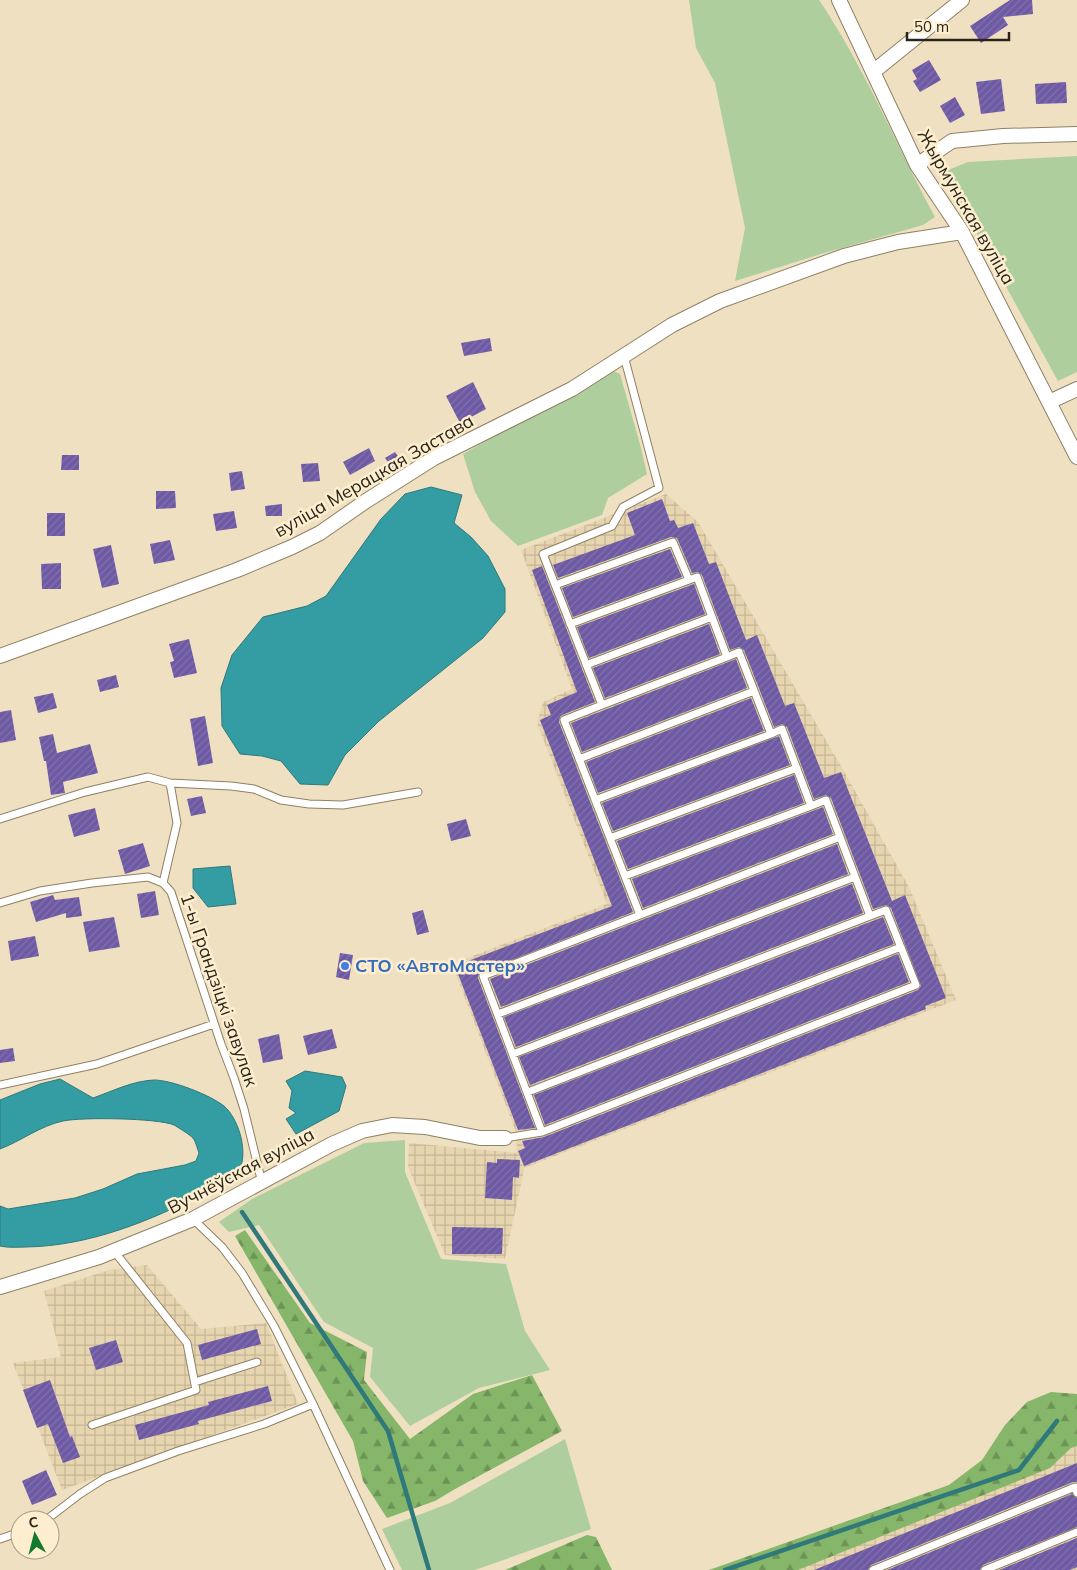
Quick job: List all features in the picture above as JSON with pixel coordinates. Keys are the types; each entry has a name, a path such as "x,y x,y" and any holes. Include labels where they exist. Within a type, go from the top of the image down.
{"street":[{"name":"Жырмунская вуліца","path":"839,0 917,165 962,232 1077,457"},
{"path":"873,72 962,0"},
{"path":"917,165 952,141 1004,136 1077,134"},
{"name":"вуліца Мерацкая Застава","path":"0,656 237,570 292,547 320,533 434,458 564,393 672,325 720,301 844,256 898,242 962,232"},
{"path":"1049,402 1077,388"},
{"name":"Вучнёўская вуліца","path":"0,1287 114,1251 193,1219 339,1141 362,1131 392,1125 425,1127 480,1138 505,1138"}],"lane":[{"path":"602,705 543,554 612,526 622,507 659,488 624,356"},
{"path":"555,585 673,542 688,580"},
{"path":"570,624 697,577 727,657"},
{"path":"586,665 712,616"},
{"path":"640,915 564,720 738,652 771,734"},
{"path":"579,759 754,691"},
{"path":"595,800 782,729 811,806"},
{"path":"610,838 797,768"},
{"path":"0,819 85,792 148,777 170,783 254,789 281,800 310,804 343,805 418,792"},
{"path":"163,883 178,823 170,783"},
{"path":"625,876 826,800 870,916"},
{"path":"542,1132 484,976 840,837"},
{"name":"1-ы Грандзіцкі завулак","path":"0,903 40,891 92,883 148,877 163,883 171,892 244,1109 262,1183"},
{"path":"498,1014 855,877"},
{"path":"505,1138 542,1132 916,985 886,910 513,1054"},
{"path":"528,1092 901,947"},
{"path":"0,1085 97,1064 214,1024"},
{"path":"193,1219 222,1247 242,1272 274,1326 313,1404 390,1570"},
{"path":"92,1425 196,1390 187,1343 114,1251"},
{"path":"195,1382 257,1362"},
{"path":"59,1510 105,1478 178,1451 264,1424 313,1404"},
{"path":"873,1570 1075,1487 1077,1493"},
{"path":"985,1570 1077,1532"}],"shaded area":[{"path":"666,494 698,522 841,766 909,887 956,1000 524,1168 520,1159 524,1170 505,1259 445,1255 408,1167 409,1143 517,1153 516,1132 452,964 607,904 537,723 543,702 572,689 521,550"},
{"path":"147,1265 201,1329 266,1323 298,1404 62,1490 13,1363 61,1357 44,1291 109,1270"},
{"path":"1077,1441 1077,1570 780,1570"}],"green space":[{"path":"689,0 819,0 866,80 935,217 923,225 735,281 745,228 715,83 696,48"},
{"path":"1077,156 1077,372 1058,381 943,172 968,162"},
{"path":"611,370 620,374 647,474 608,498 602,515 518,546 491,521 475,492 463,454"},
{"path":"405,1140 405,1172 441,1259 506,1264 525,1331 550,1370 479,1388 410,1426 370,1377 373,1348 324,1322 259,1225 229,1232 219,1222 252,1199 364,1143"},
{"path":"245,1230 310,1323 367,1352 364,1380 410,1439 473,1394 532,1375 562,1431 435,1501 387,1518 363,1481 353,1441 235,1236"},
{"path":"1051,1392 1077,1394 1077,1446 1071,1448 1050,1468 798,1570 709,1570 949,1485 982,1460 1005,1425 1027,1402"},
{"path":"565,1439 591,1529 475,1570 402,1570 382,1529 450,1503"},
{"path":"587,1535 596,1537 612,1570 505,1570"}],"water":[{"path":"431,487 462,495 454,523 471,537 488,556 505,589 505,612 483,638 379,721 345,755 328,785 300,784 281,761 262,756 240,754 222,726 221,688 232,655 263,617 307,606 326,596 381,519 405,494"},
{"path":"230,866 236,904 208,907 193,888 193,869"},
{"path":"305,1071 342,1077 346,1086 339,1111 296,1134 286,1119 296,1113 289,1108 292,1091 286,1081"},
{"path":"60,1079 93,1098 130,1084 154,1080 180,1085 210,1097 229,1111 237,1126 243,1151 243,1159 239,1171 226,1182 185,1203 119,1230 96,1237 50,1246 0,1246 0,1206 8,1209 75,1198 103,1189 137,1174 185,1165 196,1161 199,1153 193,1138 174,1125 152,1121 119,1119 86,1119 55,1123 0,1149 0,1100 40,1084"}],"building":[{"path":"1010,0 1032,0 1033,14 1003,17 1008,25 981,43 970,26"},
{"path":"929,60 941,80 920,92 913,81 917,79 912,70"},
{"path":"1001,79 1005,111 981,114 976,82"},
{"path":"1066,82 1067,103 1036,104 1035,84"},
{"path":"955,97 965,115 950,123 940,106"},
{"path":"490,338 492,351 464,356 461,343"},
{"path":"473,382 486,409 460,423 446,396"},
{"path":"369,448 375,461 350,475 343,462"},
{"path":"395,452 402,462 393,469 385,458"},
{"path":"62,455 79,455 79,470 61,470"},
{"path":"318,463 320,481 303,482 301,464"},
{"path":"242,471 245,489 231,491 229,473"},
{"path":"156,491 175,491 176,508 156,509"},
{"path":"662,499 670,521 674,520 678,528 693,523 709,564 716,562 746,640 757,635 785,706 794,703 824,778 841,772 892,901 905,895 946,998 925,1006 926,1009 524,1166 518,1151 525,1148 522,1141 544,1137 918,990 921,986 891,908 886,905 873,909 831,798 826,795 814,799 787,727 782,724 774,727 744,650 739,647 730,650 702,575 698,572 692,573 677,538 671,537 558,578 553,565 635,535 627,513"},
{"path":"282,504 282,516 266,516 265,506"},
{"path":"234,511 237,528 216,531 213,514"},
{"path":"47,513 65,513 65,536 47,536"},
{"path":"170,540 175,560 154,564 150,544"},
{"path":"111,545 119,584 102,588 93,549"},
{"path":"670,549 682,577 573,617 562,588"},
{"path":"61,563 61,589 42,589 41,564"},
{"path":"542,566 595,702 562,715 559,722 633,912 479,973 478,978 535,1128 518,1130 455,966 612,906 540,720 551,715 547,705 577,692 532,570"},
{"path":"694,584 705,614 589,658 577,627"},
{"path":"709,624 720,654 605,698 593,668"},
{"path":"189,639 197,673 174,678 170,662 174,661 169,644"},
{"path":"736,659 747,688 582,752 571,723"},
{"path":"116,675 119,687 100,692 97,680"},
{"path":"53,693 57,708 38,713 34,697"},
{"path":"751,698 764,731 598,793 586,762"},
{"path":"11,710 16,740 0,743 0,712"},
{"path":"205,716 213,763 198,766 190,719"},
{"path":"53,734 57,753 90,744 98,773 63,782 65,793 51,795 46,761 44,761 39,737"},
{"path":"779,736 790,765 613,831 602,803"},
{"path":"794,775 804,803 628,869 617,841"},
{"path":"202,796 206,813 191,816 187,799"},
{"path":"823,807 833,834 643,908 632,879"},
{"path":"95,808 100,830 74,837 68,815"},
{"path":"466,819 471,836 451,841 447,824"},
{"path":"143,843 150,866 125,874 118,850"},
{"path":"837,844 848,874 501,1007 490,979"},
{"path":"852,884 863,913 516,1047 504,1017"},
{"path":"155,891 159,915 141,918 137,894"},
{"path":"53,895 55,900 79,897 82,916 66,918 66,913 36,922 30,902"},
{"path":"423,910 429,932 417,935 412,913"},
{"path":"114,917 120,947 89,952 83,922"},
{"path":"883,917 894,944 530,1085 519,1057"},
{"path":"35,936 39,956 11,961 8,941"},
{"name":"СТО «АвтоМастер»","path":"340,953 353,955 349,980 336,977"},
{"path":"898,954 909,982 545,1125 534,1095"},
{"path":"332,1029 337,1048 308,1055 303,1036"},
{"path":"279,1034 283,1059 263,1063 258,1039"},
{"path":"13,1048 15,1061 0,1063 0,1050"},
{"path":"497,1159 520,1160 519,1178 513,1177 512,1200 485,1198 487,1162 497,1163"},
{"path":"452,1227 503,1228 502,1254 452,1254"},
{"path":"257,1329 261,1344 202,1360 198,1345"},
{"path":"116,1340 123,1362 96,1370 89,1348"},
{"path":"50,1380 70,1437 72,1436 80,1457 63,1463 48,1424 37,1428 23,1390"},
{"path":"268,1386 272,1401 198,1421 199,1424 139,1440 135,1425 209,1405 208,1402"},
{"path":"1077,1463 1077,1482 871,1565 868,1570 814,1570"},
{"path":"46,1470 57,1495 32,1505 22,1481"},
{"path":"1072,1494 1077,1498 1077,1527 983,1565 980,1570 887,1570"},
{"path":"1077,1538 1077,1567 1070,1570 999,1570"}],"waterway":[{"path":"242,1212 388,1431 429,1570"},
{"path":"725,1570 1019,1470 1057,1421"}],"place":[{"name":"СТО «АвтоМастер»","path":"345,966"}]}
